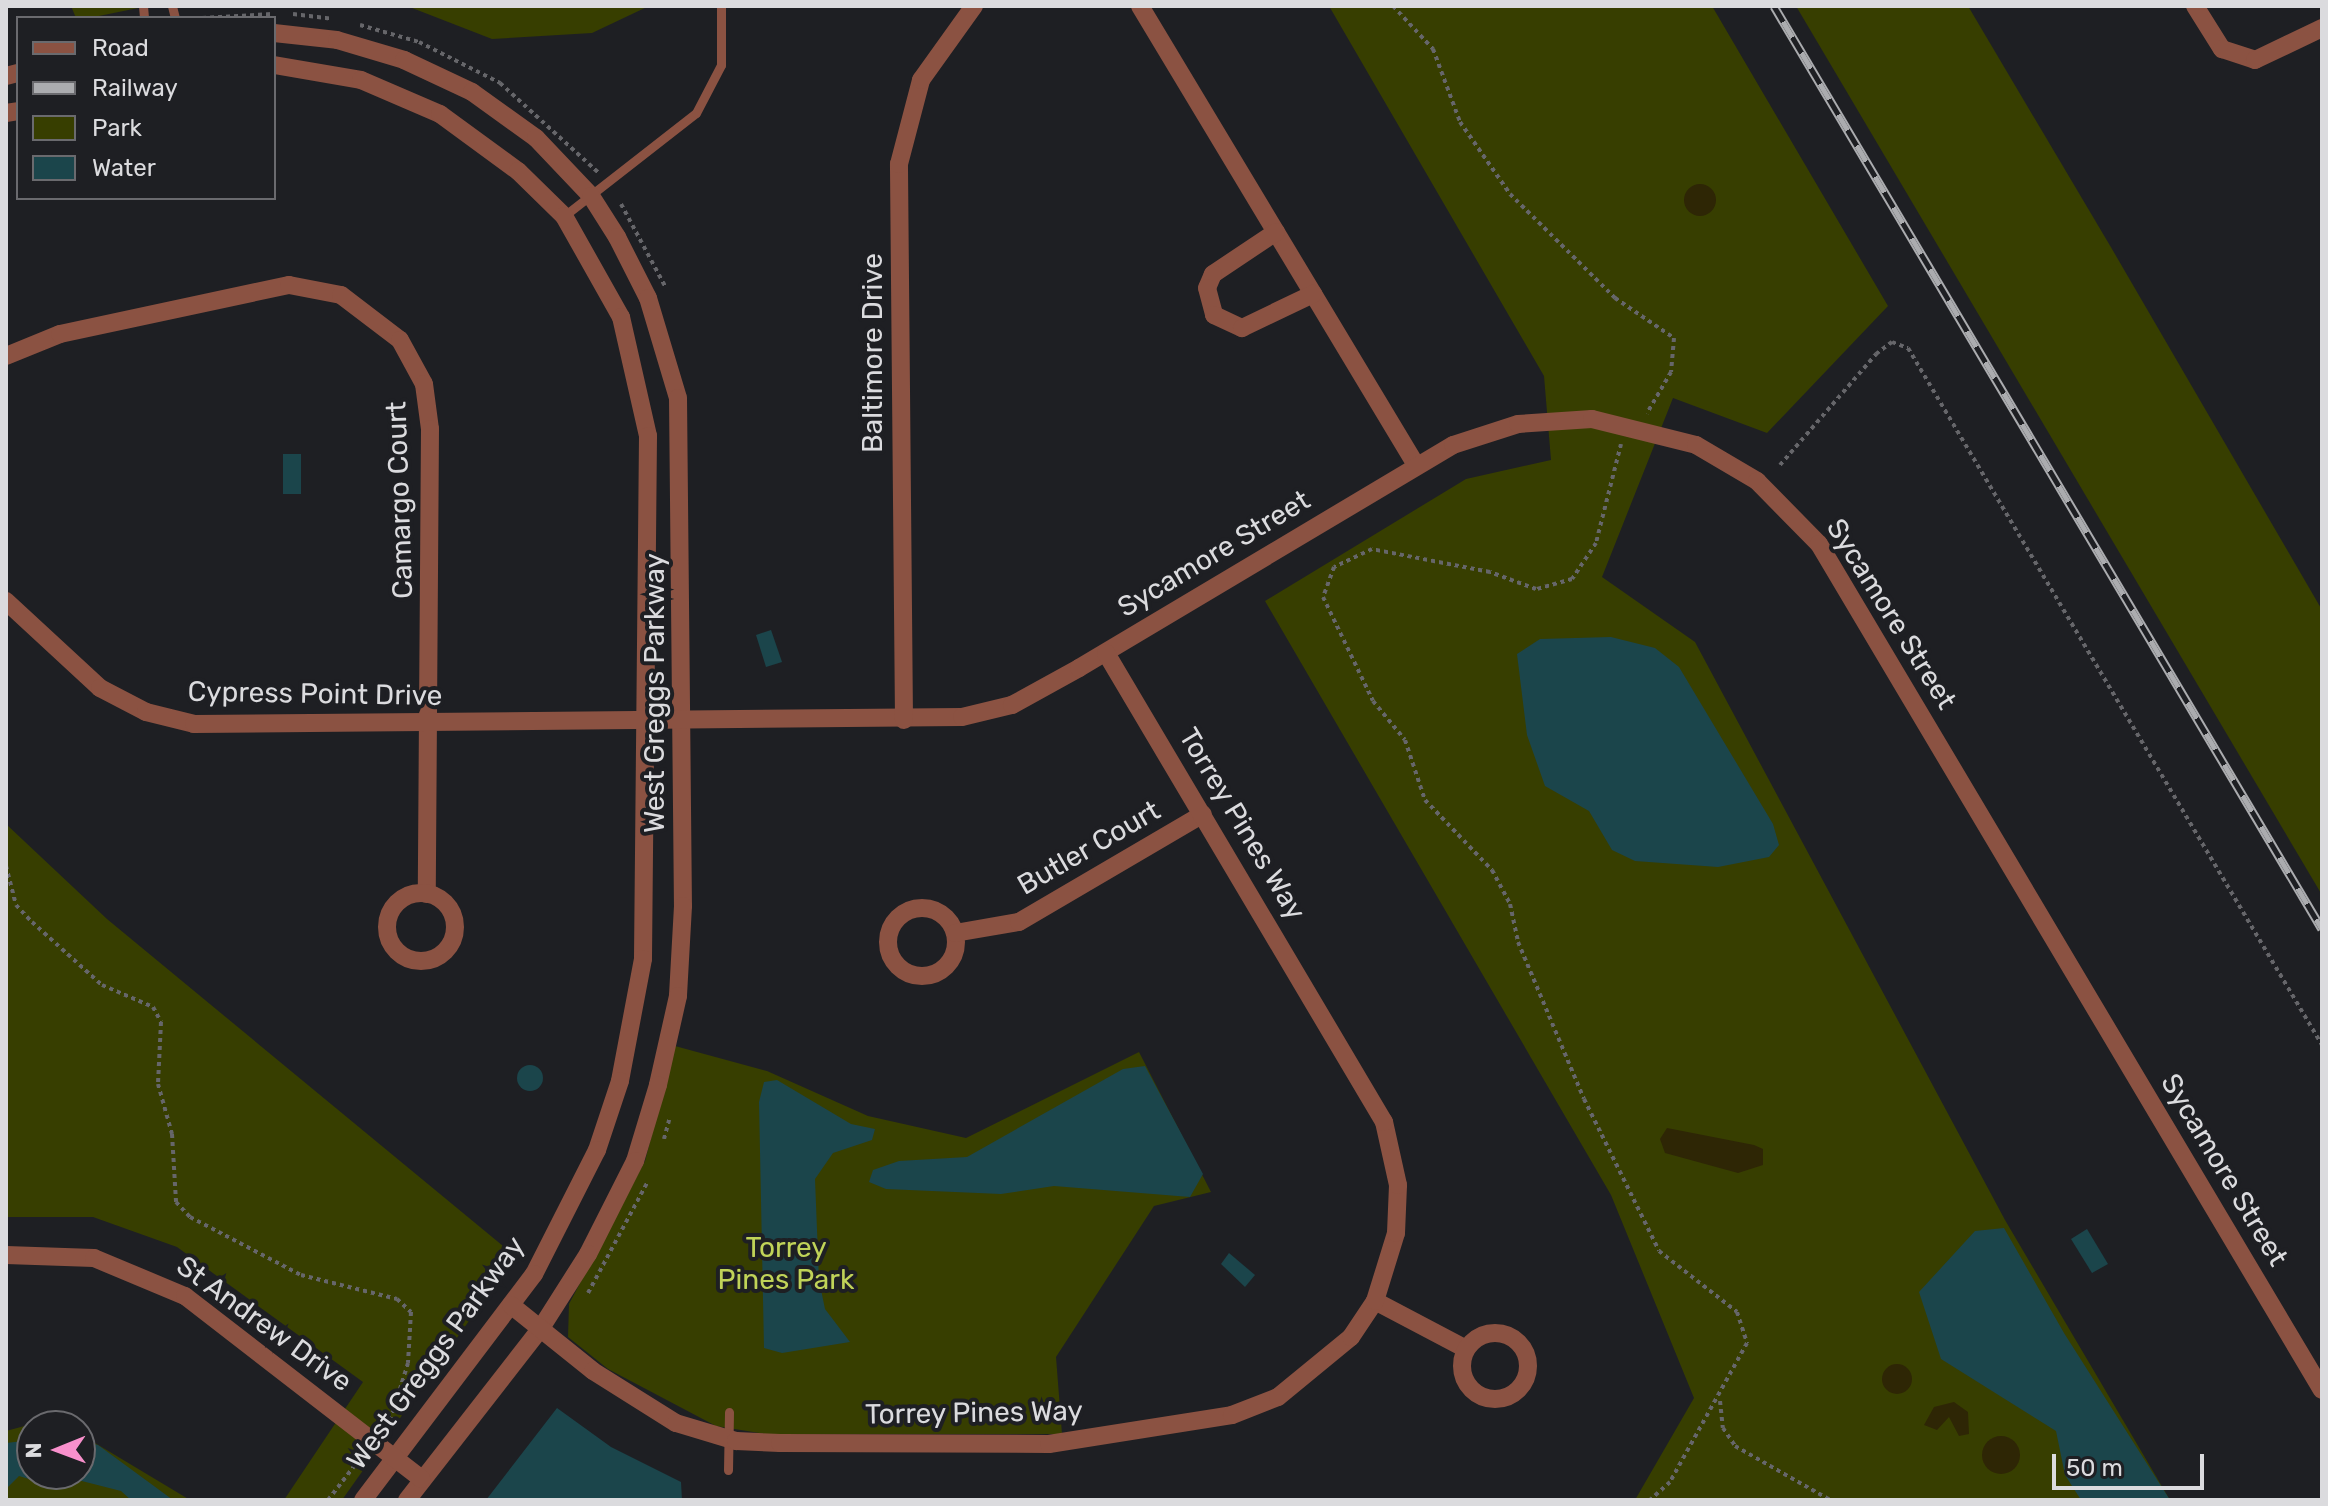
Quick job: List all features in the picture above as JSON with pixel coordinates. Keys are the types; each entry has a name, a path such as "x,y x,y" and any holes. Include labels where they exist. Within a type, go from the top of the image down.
{"street":[{"name":"Baltimore Drive","path":"904,720 899,164 921,80 974,6"},
{"path":"1140,6 1416,465"},
{"path":"2195,7 2222,49 2255,60 2322,28"},
{"name":"West Greggs Parkway","path":"276,33 337,40 472,92 536,138 591,196 648,298 678,398 684,723 678,996 658,1085 635,1161 541,1328 407,1500"},
{"name":"West Greggs Parkway","path":"276,65 361,80 440,114 518,171 564,216 621,317 646,422 657,723 643,959 620,1081 569,1211 511,1305 363,1500"},
{"path":"1276,232 1213,274 1207,288 1214,315 1242,328 1313,294"},
{"name":"Camargo Court","path":"6,356 60,334 266,288 327,290 369,310 412,360 428,407 433,723 427,894"},
{"name":"Sycamore Street","path":"657,723 904,720 1012,705 1106,653 1416,465 1518,424 1592,419 1635,426 1729,462 1819,544 2322,1390"},
{"name":"Cypress Point Drive","path":"6,601 100,688 166,718 255,726 657,723"},
{"name":"Torrey Pines Way","path":"511,1305 631,1397 730,1440 1049,1444 1232,1415 1319,1370 1375,1301 1396,1233 1395,1161 1384,1122 1106,653"},
{"name":"Butler Court","path":"955,933 1019,922 1203,814"},
{"name":"St Andrew Drive","path":"6,1255 94,1258 139,1271 185,1296 396,1454 422,1479"},
{"path":"1375,1301 1466,1349"}],"lane":[{"path":"564,216 696,113 721,65 721,6"},
{"path":"728,1470 729,1412"}],"path":[{"path":"1393,6 1433,49 1460,122 1510,194 1615,298 1674,338 1671,372 1611,467 1596,543 1572,579 1536,589 1490,572 1372,549 1334,567 1323,597 1373,701 1405,740 1425,800 1492,870 1510,904 1518,942 1584,1099 1659,1251 1737,1312 1747,1343 1719,1399 1670,1482 1650,1500"},
{"path":"1780,465 1876,354 1892,342 1908,348 2322,1045"},
{"path":"6,866 16,905 32,922 102,985 153,1007 161,1022 158,1084 172,1134 176,1202 190,1217 301,1275 397,1299 411,1312 408,1363 391,1418"},
{"path":"1719,1399 1723,1428 1735,1446 1830,1500"},
{"path":"328,1500 358,1461"}],"green space":[{"path":"71,6 148,6 99,16 75,16"},
{"path":"407,6 649,6 592,33 492,39"},
{"path":"1329,6 1712,6 1888,306 1767,433 1673,398 1602,577 1695,642 2005,1220 2170,1500 1635,1500 1694,1398 1611,1195 1265,601 1466,479 1551,460 1544,376"},
{"path":"1796,6 1968,6 2112,249 2322,610 2322,895"},
{"path":"6,824 107,919 515,1256 342,1500 284,1500 363,1382 177,1247 93,1217 6,1217"},
{"name":"Torrey Pines Park","path":"675,1046 767,1071 868,1116 966,1138 1139,1052 1211,1192 1154,1206 1056,1357 1062,1434 765,1434 716,1426 608,1369 568,1337 569,1304 645,1161"},
{"path":"16,1428 16,1490 96,1490 96,1444 190,1500 6,1500 6,1431"}],"sand":[{"path":"1700,184 1711,189 1716,200 1711,211 1700,216 1689,211 1684,200 1689,189"},
{"path":"1667,1128 1754,1145 1763,1149 1763,1165 1738,1173 1665,1153 1660,1139"},
{"path":"1897,1364 1903,1365 1911,1373 1911,1385 1903,1393 1897,1394 1891,1393 1883,1385 1882,1379 1883,1373 1891,1365"},
{"path":"1954,1402 1968,1412 1969,1434 1959,1436 1949,1417 1937,1430 1924,1425 1934,1407"},
{"path":"2001,1436 2015,1441 2020,1455 2015,1469 2001,1474 1987,1469 1982,1455 1987,1441"}],"water":[{"path":"283,454 301,454 301,494 283,494"},
{"path":"771,630 782,662 766,667 756,635"},
{"path":"1611,637 1655,648 1679,667 1773,824 1779,845 1769,857 1718,867 1635,861 1612,850 1589,811 1545,786 1527,735 1517,654 1540,639"},
{"path":"530,1065 539,1069 543,1078 539,1087 530,1091 521,1087 517,1078 521,1069"},
{"path":"1145,1066 1203,1174 1190,1197 1054,1186 1001,1194 886,1189 869,1182 873,1170 899,1161 967,1157 1123,1069"},
{"path":"777,1080 851,1124 875,1129 872,1140 833,1153 815,1179 819,1280 825,1309 850,1342 782,1353 764,1348 759,1102 764,1082"},
{"path":"2004,1228 2064,1333 2170,1500 2081,1500 2065,1475 2056,1431 1941,1359 1919,1292 1975,1231"},
{"path":"2087,1229 2108,1264 2092,1273 2071,1239"},
{"path":"1229,1253 1255,1275 1245,1287 1221,1264"},
{"path":"557,1408 611,1447 681,1482 682,1500 486,1500"},
{"path":"16,1442 16,1479 6,1489 6,1443"},
{"path":"96,1444 173,1500 131,1500 121,1491 96,1485"}],"railway":[{"path":"1774,6 2322,929"}]}
